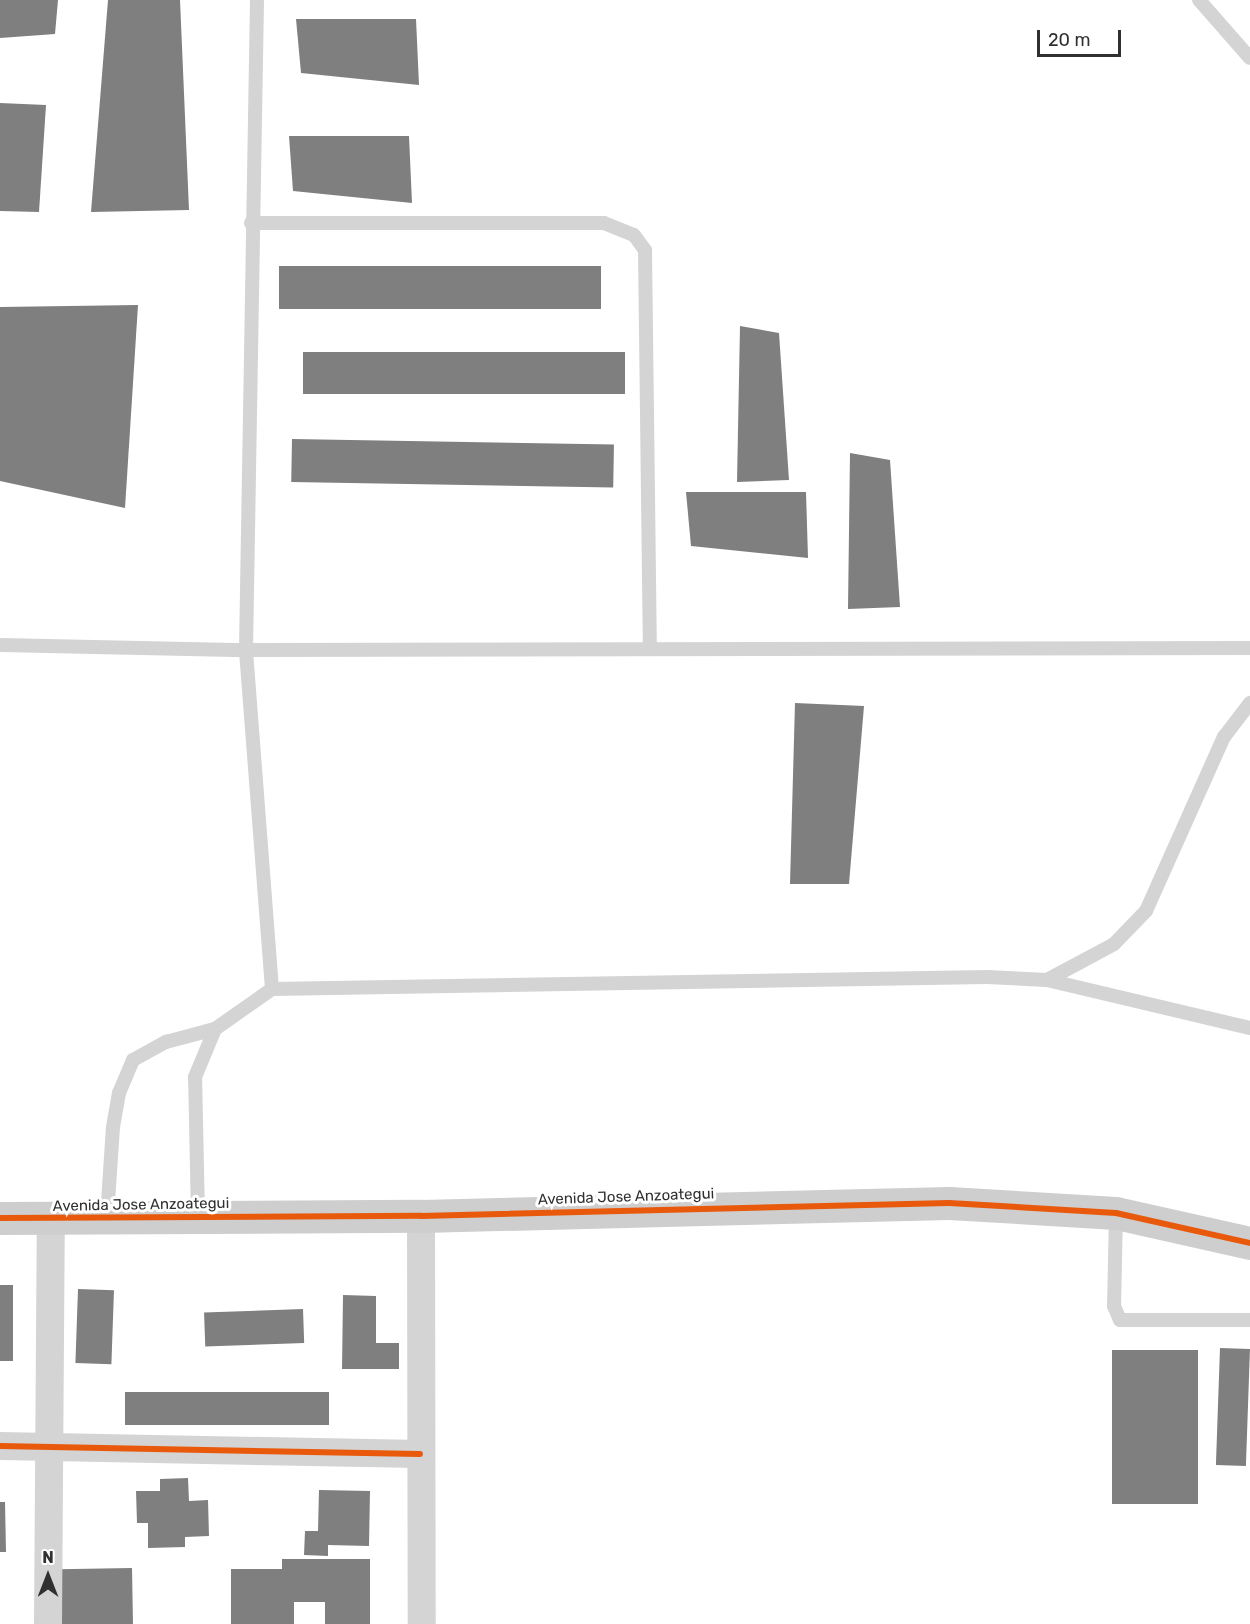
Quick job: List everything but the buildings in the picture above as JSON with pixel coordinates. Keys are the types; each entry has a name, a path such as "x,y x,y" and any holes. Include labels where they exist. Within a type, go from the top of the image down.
{"street":[{"name":"Avenida Jose Anzoategui","path":"0,1218 421,1216 859,1203 1007,1204 1116,1213 1250,1243"},
{"path":"421,1216 422,1624"},
{"path":"48,1624 51,1218"},
{"path":"0,1446 420,1454"}],"lane":[{"path":"257,0 251,223 246,650 272,989"},
{"path":"1199,0 1250,58"},
{"path":"251,223 604,223 634,236 645,250 650,649"},
{"path":"0,645 246,650 1250,648"},
{"path":"1047,980 1114,944 1146,911 1224,737 1250,703"},
{"path":"107,1217 113,1127 119,1093 133,1060 166,1042 215,1029 272,989 987,976 1047,980 1250,1028"},
{"path":"198,1216 195,1077 215,1029"},
{"path":"1116,1213 1114,1306 1120,1320 1250,1320"}],"cycle path":[{"path":"0,1218 421,1216 949,1203 1116,1213 1250,1243"},
{"path":"0,1446 420,1454"}]}
